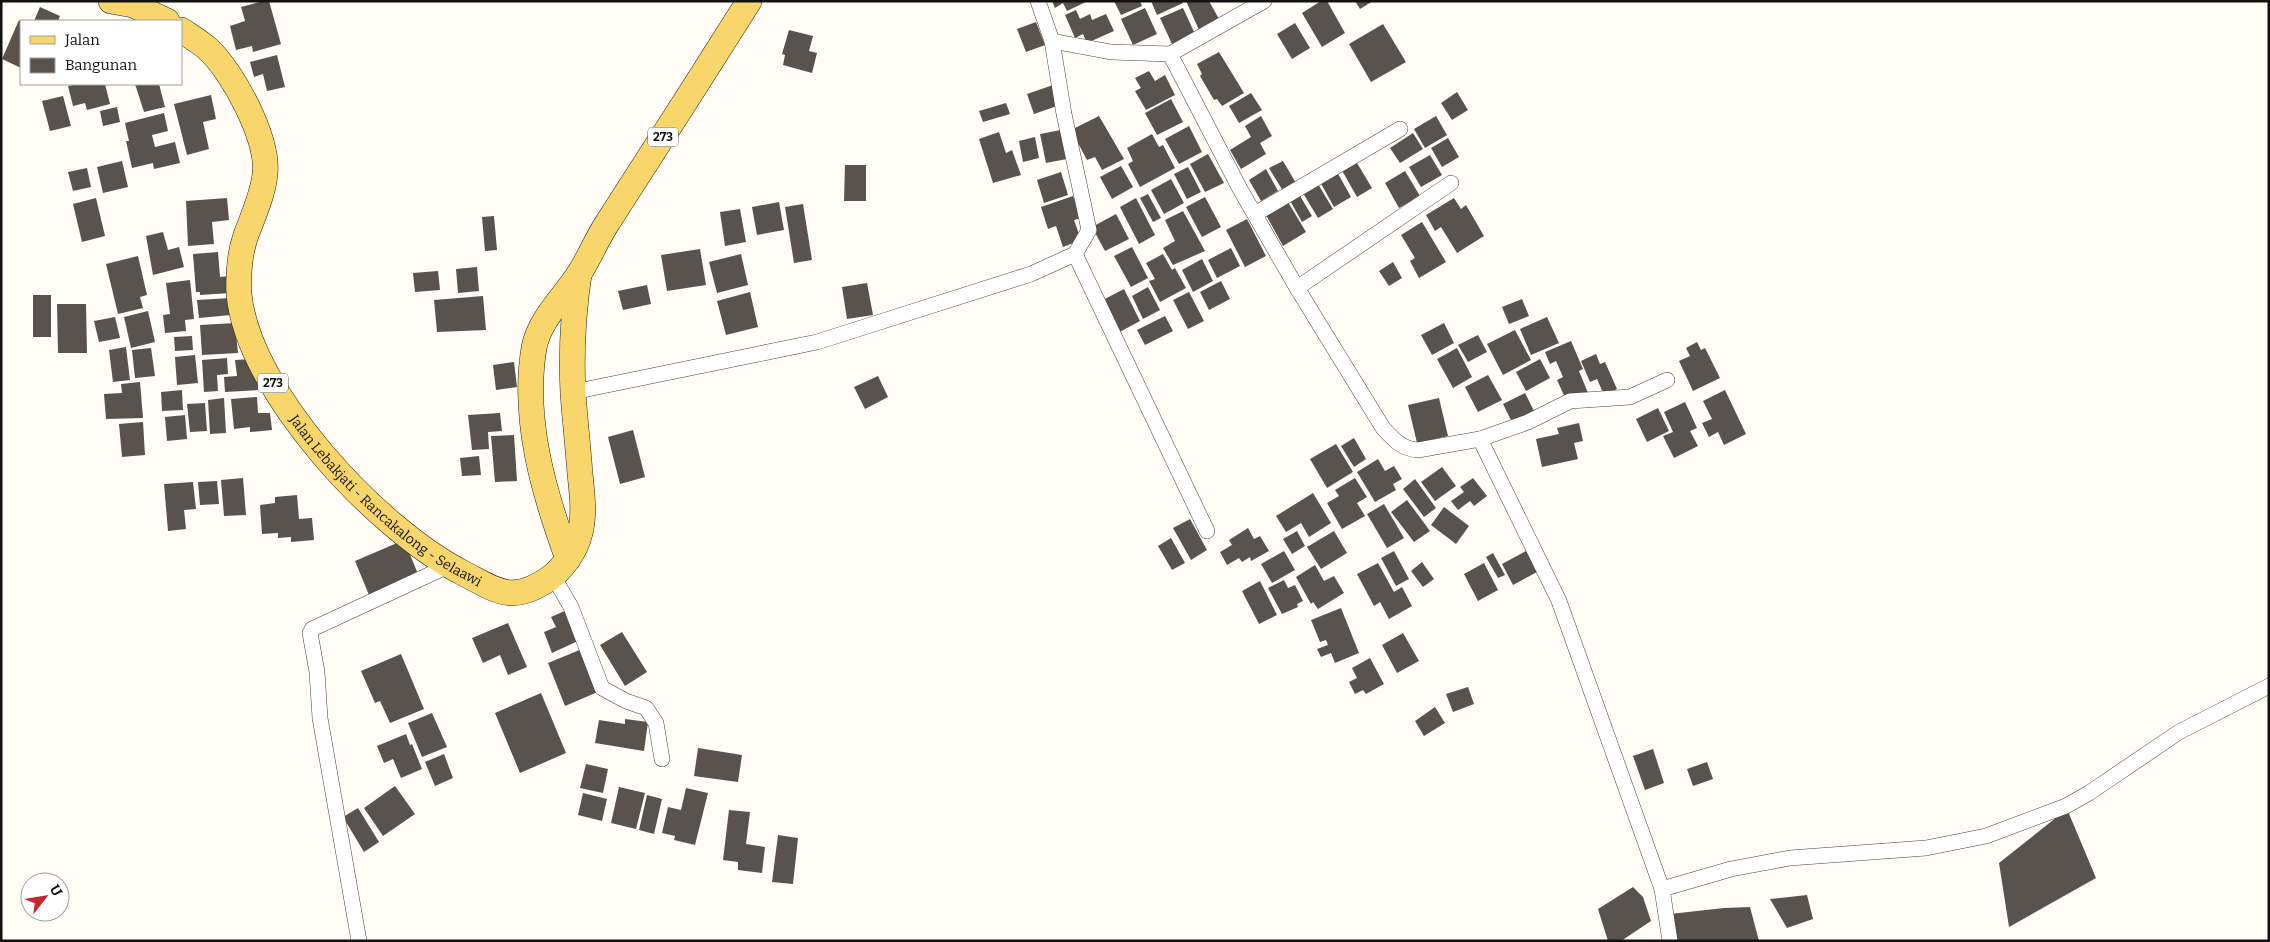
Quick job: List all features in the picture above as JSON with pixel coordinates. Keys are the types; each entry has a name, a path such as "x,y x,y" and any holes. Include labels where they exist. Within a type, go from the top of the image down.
{"main road":[{"name":"273","path":"560,568 554,520 541,470 533,428 530,383 535,346 559,299 579,274 605,227 749,1"},
{"path":"125,3 165,20"},
{"name":"Jalan Lebakjati - Rancakalong - Selaawi","path":"182,31 209,50 224,71 246,105 265,150 266,175 239,262 239,294 243,318 252,345 290,411 342,478 368,504 448,566 503,593 520,593 535,588 560,568"},
{"name":"273","path":"560,568 580,536 583,518 573,392 573,325 579,274"}],"street":[{"path":"573,392 817,342 1031,274 1075,254 1090,230 1064,114 1052,42 1038,1"},
{"path":"1052,42 1111,52 1170,54 1264,1"},
{"path":"1170,54 1240,189 1297,288 1384,428 1396,442 1410,449 1418,450 1480,440 1528,422 1570,401 1630,397 1667,380"},
{"path":"1255,214 1400,129"},
{"path":"1297,288 1451,183"},
{"path":"1075,254 1207,531"},
{"path":"1480,440 1559,601 1662,889 1670,941"},
{"path":"359,941 320,718 317,672 310,633 312,629 448,566"},
{"path":"560,568 571,607 602,688 626,701 646,708 656,723 662,759"},
{"path":"1662,889 1732,869 1790,858 1926,848 1986,836 2066,806 2179,732 2216,711 2269,686"}],"building":[{"path":"269,1 281,44 253,52 252,46 236,50 230,26 245,21 241,7"},
{"path":"1052,1 1088,1 1067,11 1063,3 1055,8"},
{"path":"1114,1 1140,1 1142,6 1121,15"},
{"path":"1151,1 1182,1 1183,3 1157,15"},
{"path":"1186,1 1209,1 1219,19 1199,30"},
{"path":"1321,1 1327,1 1345,33 1322,47 1302,13"},
{"path":"1355,1 1373,1 1360,9"},
{"path":"40,7 60,16 58,20 34,20"},
{"path":"1145,8 1157,34 1133,45 1121,19"},
{"path":"1183,8 1195,34 1172,44 1160,18"},
{"path":"1076,10 1080,19 1090,14 1092,20 1106,14 1114,31 1087,43 1083,34 1075,38 1065,15"},
{"path":"19,20 20,68 2,59"},
{"path":"1036,22 1045,45 1026,52 1017,29"},
{"path":"1295,23 1310,48 1292,59 1277,34"},
{"path":"1383,24 1406,62 1371,82 1349,44"},
{"path":"789,30 813,36 809,51 817,53 812,73 783,65 785,55 782,54"},
{"path":"1219,52 1244,93 1222,106 1217,99 1214,100 1200,76 1202,74 1197,64"},
{"path":"277,55 285,87 267,91 263,74 254,77 250,62"},
{"path":"1149,71 1155,81 1165,75 1175,95 1146,110 1135,91 1141,88 1135,78"},
{"path":"105,85 110,104 87,110 85,103 73,106 68,86"},
{"path":"135,85 159,85 165,107 144,112"},
{"path":"1053,85 1060,105 1034,114 1027,94"},
{"path":"1457,92 1468,110 1452,120 1441,103"},
{"path":"1251,93 1262,110 1239,123 1229,106"},
{"path":"211,95 216,119 203,122 209,149 187,155 174,104"},
{"path":"63,96 71,126 50,131 42,101"},
{"path":"1171,99 1183,122 1157,135 1145,113"},
{"path":"1006,103 1010,114 983,122 979,111"},
{"path":"117,107 120,122 103,126 100,111"},
{"path":"164,113 168,131 152,135 155,147 175,142 180,163 154,169 153,163 132,168 126,141 129,141 125,123"},
{"path":"1099,116 1124,159 1102,170 1095,157 1087,160 1071,130"},
{"path":"1261,116 1272,136 1260,143 1266,154 1241,169 1230,150 1251,137 1245,126"},
{"path":"1436,116 1447,135 1425,148 1414,129"},
{"path":"1189,126 1202,152 1179,164 1165,139"},
{"path":"1061,130 1067,159 1046,163 1040,134"},
{"path":"999,132 1006,153 1012,150 1021,175 993,183 979,139"},
{"path":"1413,133 1423,149 1400,163 1390,148"},
{"path":"1152,134 1159,147 1163,145 1175,168 1140,187 1128,164 1133,161 1127,148"},
{"path":"1035,137 1039,158 1023,162 1019,141"},
{"path":"1448,138 1459,157 1442,167 1431,148"},
{"path":"1208,154 1224,183 1205,192 1190,164"},
{"path":"1430,155 1442,175 1421,187 1409,167"},
{"path":"1354,158 1372,188 1357,197 1340,167"},
{"path":"122,161 128,187 103,193 97,167"},
{"path":"1283,161 1296,183 1283,191 1269,168"},
{"path":"845,165 866,165 866,201 844,201"},
{"path":"1121,166 1133,187 1112,199 1100,177"},
{"path":"1188,167 1201,192 1187,199 1174,174"},
{"path":"87,168 91,187 73,191 68,172"},
{"path":"1266,169 1278,191 1261,201 1249,180"},
{"path":"1336,170 1351,197 1334,207 1319,180"},
{"path":"1405,171 1420,196 1399,208 1385,183"},
{"path":"1061,172 1068,195 1044,203 1037,180"},
{"path":"1171,179 1184,203 1164,214 1151,190"},
{"path":"1318,184 1333,209 1318,218 1303,193"},
{"path":"1297,191 1312,216 1302,222 1288,197"},
{"path":"1148,194 1161,218 1153,222 1140,198"},
{"path":"1073,196 1081,218 1074,220 1081,240 1063,247 1056,226 1048,229 1041,207"},
{"path":"1205,197 1221,227 1202,237 1186,207"},
{"path":"96,198 105,236 82,242 73,204"},
{"path":"227,198 229,220 212,222 214,244 188,246 186,201"},
{"path":"1136,198 1155,235 1139,244 1120,207"},
{"path":"1454,198 1461,209 1466,205 1484,236 1457,253 1441,227 1435,231 1426,215"},
{"path":"779,202 784,230 757,235 752,207"},
{"path":"1288,202 1306,232 1283,246 1266,215"},
{"path":"803,204 812,260 794,263 785,207"},
{"path":"740,209 746,242 725,246 720,212"},
{"path":"1183,211 1205,251 1173,265 1163,248 1175,241 1165,220"},
{"path":"1116,214 1129,239 1105,251 1092,227"},
{"path":"494,216 497,250 485,251 482,217"},
{"path":"1247,219 1266,256 1245,267 1226,230"},
{"path":"1422,222 1446,262 1419,278 1410,261 1415,258 1401,235"},
{"path":"163,232 168,250 179,247 184,267 153,275 146,236"},
{"path":"1132,247 1148,278 1131,287 1114,256"},
{"path":"1231,248 1240,266 1217,278 1208,260"},
{"path":"700,249 706,285 667,291 661,255"},
{"path":"218,252 220,277 228,276 230,293 200,295 200,292 196,292 193,254"},
{"path":"741,254 748,285 717,293 709,262"},
{"path":"1163,254 1172,270 1175,268 1186,288 1160,302 1149,281 1155,279 1146,263"},
{"path":"138,256 147,295 140,297 143,308 118,314 106,264"},
{"path":"1202,259 1213,281 1193,292 1182,270"},
{"path":"1393,262 1402,278 1389,286 1379,271"},
{"path":"477,267 479,291 458,293 456,269"},
{"path":"438,271 440,290 415,292 413,273"},
{"path":"190,280 194,319 185,320 186,331 165,333 163,315 170,314 166,283"},
{"path":"1221,281 1230,299 1209,310 1200,292"},
{"path":"867,283 873,315 847,319 842,287"},
{"path":"647,285 651,304 623,310 618,291"},
{"path":"1148,287 1160,310 1143,319 1132,296"},
{"path":"1124,289 1140,321 1116,334 1099,302"},
{"path":"750,292 758,327 726,335 717,301"},
{"path":"1189,292 1204,321 1188,329 1173,300"},
{"path":"33,295 51,295 51,337 33,337"},
{"path":"483,296 486,330 437,332 434,300"},
{"path":"230,298 231,315 199,318 197,300"},
{"path":"1522,299 1529,316 1509,324 1502,307"},
{"path":"57,304 86,304 87,353 58,353"},
{"path":"148,311 155,342 131,348 124,317"},
{"path":"1165,316 1173,331 1145,345 1137,330"},
{"path":"115,317 120,338 99,342 94,321"},
{"path":"1547,317 1559,343 1531,355 1520,329"},
{"path":"235,323 238,353 202,355 200,325"},
{"path":"1444,323 1454,343 1432,355 1421,335"},
{"path":"1515,330 1531,360 1503,375 1487,344"},
{"path":"1478,335 1487,352 1468,362 1458,345"},
{"path":"192,336 193,350 175,351 174,337"},
{"path":"1571,341 1583,369 1579,371 1588,393 1567,402 1557,380 1563,377 1556,361 1550,364 1545,352"},
{"path":"1697,342 1701,350 1705,348 1720,378 1693,391 1679,361 1690,356 1686,348"},
{"path":"126,347 130,380 113,382 109,350"},
{"path":"151,348 155,376 135,378 132,350"},
{"path":"1457,348 1472,377 1453,388 1437,359"},
{"path":"1596,354 1600,364 1605,362 1617,389 1604,395 1597,379 1590,382 1581,361"},
{"path":"195,355 198,383 177,385 175,357"},
{"path":"227,358 228,374 217,375 218,391 204,392 202,360"},
{"path":"252,359 258,374 259,390 225,392 224,377 237,376 235,360"},
{"path":"1540,359 1550,378 1526,391 1516,372"},
{"path":"514,362 517,387 496,390 493,365"},
{"path":"1488,375 1502,400 1478,412 1465,387"},
{"path":"878,376 888,397 865,409 854,387"},
{"path":"140,382 143,418 106,419 104,394 122,393 121,384"},
{"path":"182,390 183,410 162,411 161,392"},
{"path":"1725,390 1746,434 1724,445 1718,432 1709,437 1702,423 1712,419 1703,401"},
{"path":"1525,393 1535,413 1513,424 1503,404"},
{"path":"257,397 258,413 270,413 272,430 250,432 250,427 234,429 231,399"},
{"path":"224,398 226,433 210,434 208,400"},
{"path":"1439,398 1448,436 1417,443 1408,405"},
{"path":"1685,402 1697,428 1690,431 1698,446 1674,458 1663,436 1673,432 1664,412"},
{"path":"205,403 207,431 190,432 187,404"},
{"path":"1658,408 1669,431 1647,442 1636,419"},
{"path":"500,413 502,431 488,432 489,449 472,450 468,415"},
{"path":"185,415 187,439 167,441 165,417"},
{"path":"143,422 145,455 122,457 119,424"},
{"path":"1579,423 1583,441 1574,443 1578,459 1542,467 1536,439 1559,434 1557,428"},
{"path":"633,430 645,477 620,484 608,437"},
{"path":"514,435 517,481 495,482 491,436"},
{"path":"1354,438 1366,459 1354,467 1341,446"},
{"path":"1336,444 1353,472 1327,488 1310,459"},
{"path":"479,456 481,475 462,476 460,458"},
{"path":"1378,459 1385,471 1394,466 1402,479 1393,484 1396,490 1375,502 1357,472"},
{"path":"1442,467 1456,486 1435,501 1421,482"},
{"path":"243,478 246,515 224,516 221,480"},
{"path":"1355,478 1367,497 1357,503 1365,516 1342,529 1327,503 1339,496 1335,490"},
{"path":"1473,478 1487,496 1474,506 1470,501 1458,510 1451,501 1464,492 1460,487"},
{"path":"1415,479 1436,508 1424,517 1403,489"},
{"path":"217,481 219,504 200,505 198,482"},
{"path":"193,482 196,509 184,510 186,529 168,531 164,484"},
{"path":"1313,493 1331,523 1309,537 1301,523 1286,532 1276,516"},
{"path":"297,495 299,519 312,518 314,540 291,542 291,537 278,538 278,533 262,534 260,505 275,503 275,497"},
{"path":"1407,500 1430,531 1414,542 1391,512"},
{"path":"1384,504 1404,538 1387,548 1367,514"},
{"path":"1444,507 1469,526 1456,544 1431,525"},
{"path":"1190,519 1207,550 1191,560 1173,528"},
{"path":"1248,528 1254,539 1260,536 1269,551 1251,561 1250,557 1242,562 1239,558 1227,565 1220,552 1232,545 1229,540"},
{"path":"1297,531 1305,546 1292,554 1283,539"},
{"path":"1334,531 1347,553 1321,569 1307,547"},
{"path":"1171,538 1185,563 1172,570 1158,546"},
{"path":"404,540 418,574 369,595 355,561"},
{"path":"1284,551 1295,570 1272,583 1261,564"},
{"path":"1394,551 1409,579 1396,586 1381,558"},
{"path":"1526,551 1537,572 1513,585 1502,564"},
{"path":"1493,553 1505,575 1498,578 1486,557"},
{"path":"1422,562 1434,579 1423,587 1411,571"},
{"path":"1378,563 1394,592 1402,587 1412,606 1389,619 1380,602 1374,606 1357,574"},
{"path":"1484,563 1498,590 1478,601 1464,574"},
{"path":"1315,565 1324,581 1334,576 1344,593 1318,609 1313,602 1311,604 1296,577"},
{"path":"1284,580 1288,588 1295,585 1303,601 1297,604 1298,607 1282,614 1268,588"},
{"path":"1260,581 1277,615 1259,624 1242,591"},
{"path":"1341,608 1359,653 1335,663 1331,653 1321,657 1317,649 1328,645 1326,640 1320,642 1311,620"},
{"path":"567,610 580,640 552,653 544,632 556,627 551,617"},
{"path":"508,623 527,667 508,675 500,655 483,663 472,638"},
{"path":"622,632 647,672 625,686 600,645"},
{"path":"1403,633 1419,661 1397,673 1382,645"},
{"path":"582,649 600,691 565,706 548,663"},
{"path":"401,654 424,709 390,723 380,701 375,703 361,671"},
{"path":"1370,658 1384,684 1366,694 1363,690 1355,694 1349,682 1357,678 1352,668"},
{"path":"1468,687 1474,704 1453,712 1446,694"},
{"path":"541,693 566,753 520,773 495,713"},
{"path":"1435,707 1445,723 1424,736 1415,721"},
{"path":"432,713 447,747 422,757 408,723"},
{"path":"625,719 648,722 644,751 595,743 599,720 625,724"},
{"path":"406,734 422,769 401,778 393,759 384,763 377,746"},
{"path":"698,748 742,755 738,782 694,776"},
{"path":"1653,749 1664,783 1645,790 1633,756"},
{"path":"444,754 453,778 435,786 425,762"},
{"path":"1707,762 1713,779 1693,786 1687,769"},
{"path":"586,764 608,769 603,793 580,788"},
{"path":"395,786 415,814 383,836 364,808"},
{"path":"619,787 645,793 636,829 611,823"},
{"path":"686,788 708,793 695,845 674,840 675,836 662,833 668,807 681,810"},
{"path":"583,793 607,799 602,821 578,815"},
{"path":"647,795 662,799 654,834 639,830"},
{"path":"358,808 379,842 364,852 343,817"},
{"path":"2067,809 2096,878 2009,927 1999,863"},
{"path":"729,810 750,812 746,844 765,847 762,873 738,870 738,862 723,860"},
{"path":"778,835 798,838 793,884 772,882"},
{"path":"1633,887 1643,897 1651,921 1621,941 1608,941 1598,909"},
{"path":"1807,895 1813,919 1787,928 1770,899"},
{"path":"1750,907 1759,941 1674,941 1670,914"}]}
